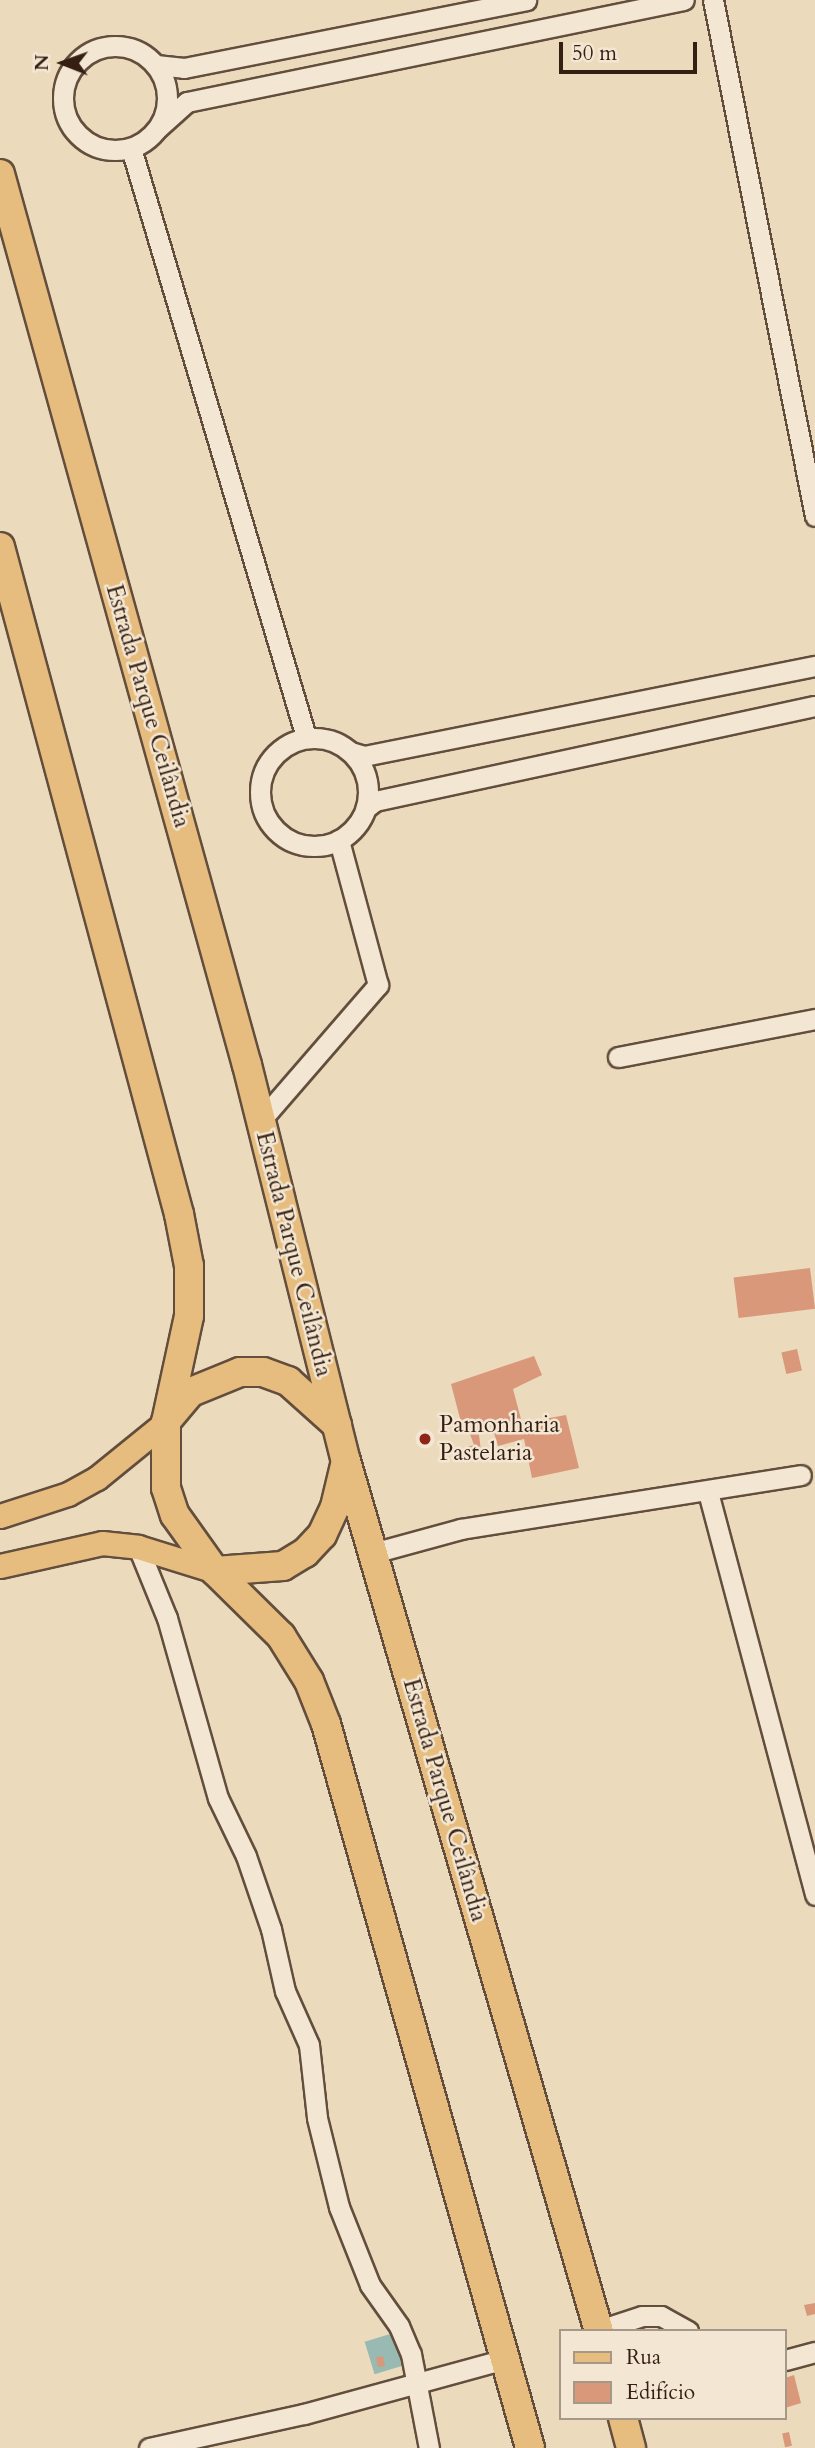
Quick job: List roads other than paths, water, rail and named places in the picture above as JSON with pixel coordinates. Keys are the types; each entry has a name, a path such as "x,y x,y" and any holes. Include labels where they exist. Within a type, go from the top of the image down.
{"highway":[{"name":"Estrada Parque Ceilândia","path":"0,174 261,1121 346,1461 599,2329"},
{"path":"0,547 184,1240 190,1316 166,1422 166,1488 175,1515 215,1571 281,1636 309,1681 326,1724 530,2448"},
{"path":"166,1422 191,1392 240,1372 263,1372 288,1381 337,1425"},
{"path":"215,1571 283,1566 305,1553 322,1535 335,1507 346,1461"},
{"path":"624,2420 631,2448"}],"main road":[{"path":"0,1516 68,1494 97,1478 166,1422"},
{"path":"0,1566 102,1544 138,1547 215,1571"}],"street":[{"path":"526,0 184,68 156,65 128,47 95,49 80,59 63,90 64,108 82,139 97,147 131,148 187,102 684,0"},
{"path":"713,0 815,516"},
{"path":"156,65 167,96 158,128"},
{"path":"131,148 306,737"},
{"path":"351,752 365,772 366,808 358,825 339,840 311,847 294,843 267,820 260,804 259,786 274,754 306,737 324,738 364,756 815,666"},
{"path":"366,808 375,801 815,706"},
{"path":"261,1121 378,985 339,840"},
{"path":"618,1057 815,1019"},
{"path":"373,1553 461,1529 708,1492 801,1475"},
{"path":"708,1492 815,1895"},
{"path":"138,1547 167,1618 218,1798 246,1856 271,1929 285,1991 309,2045 317,2119 339,2207 370,2285 399,2326 418,2384 429,2448"},
{"path":"602,2329 642,2316 661,2316 684,2329"},
{"path":"787,2359 815,2352"},
{"path":"149,2448 418,2384 505,2360"}],"water":[{"path":"400,2331 410,2364 375,2374 365,2342"}],"place":[{"name":"Pamonharia Pastelaria","path":"425,1439"}]}
